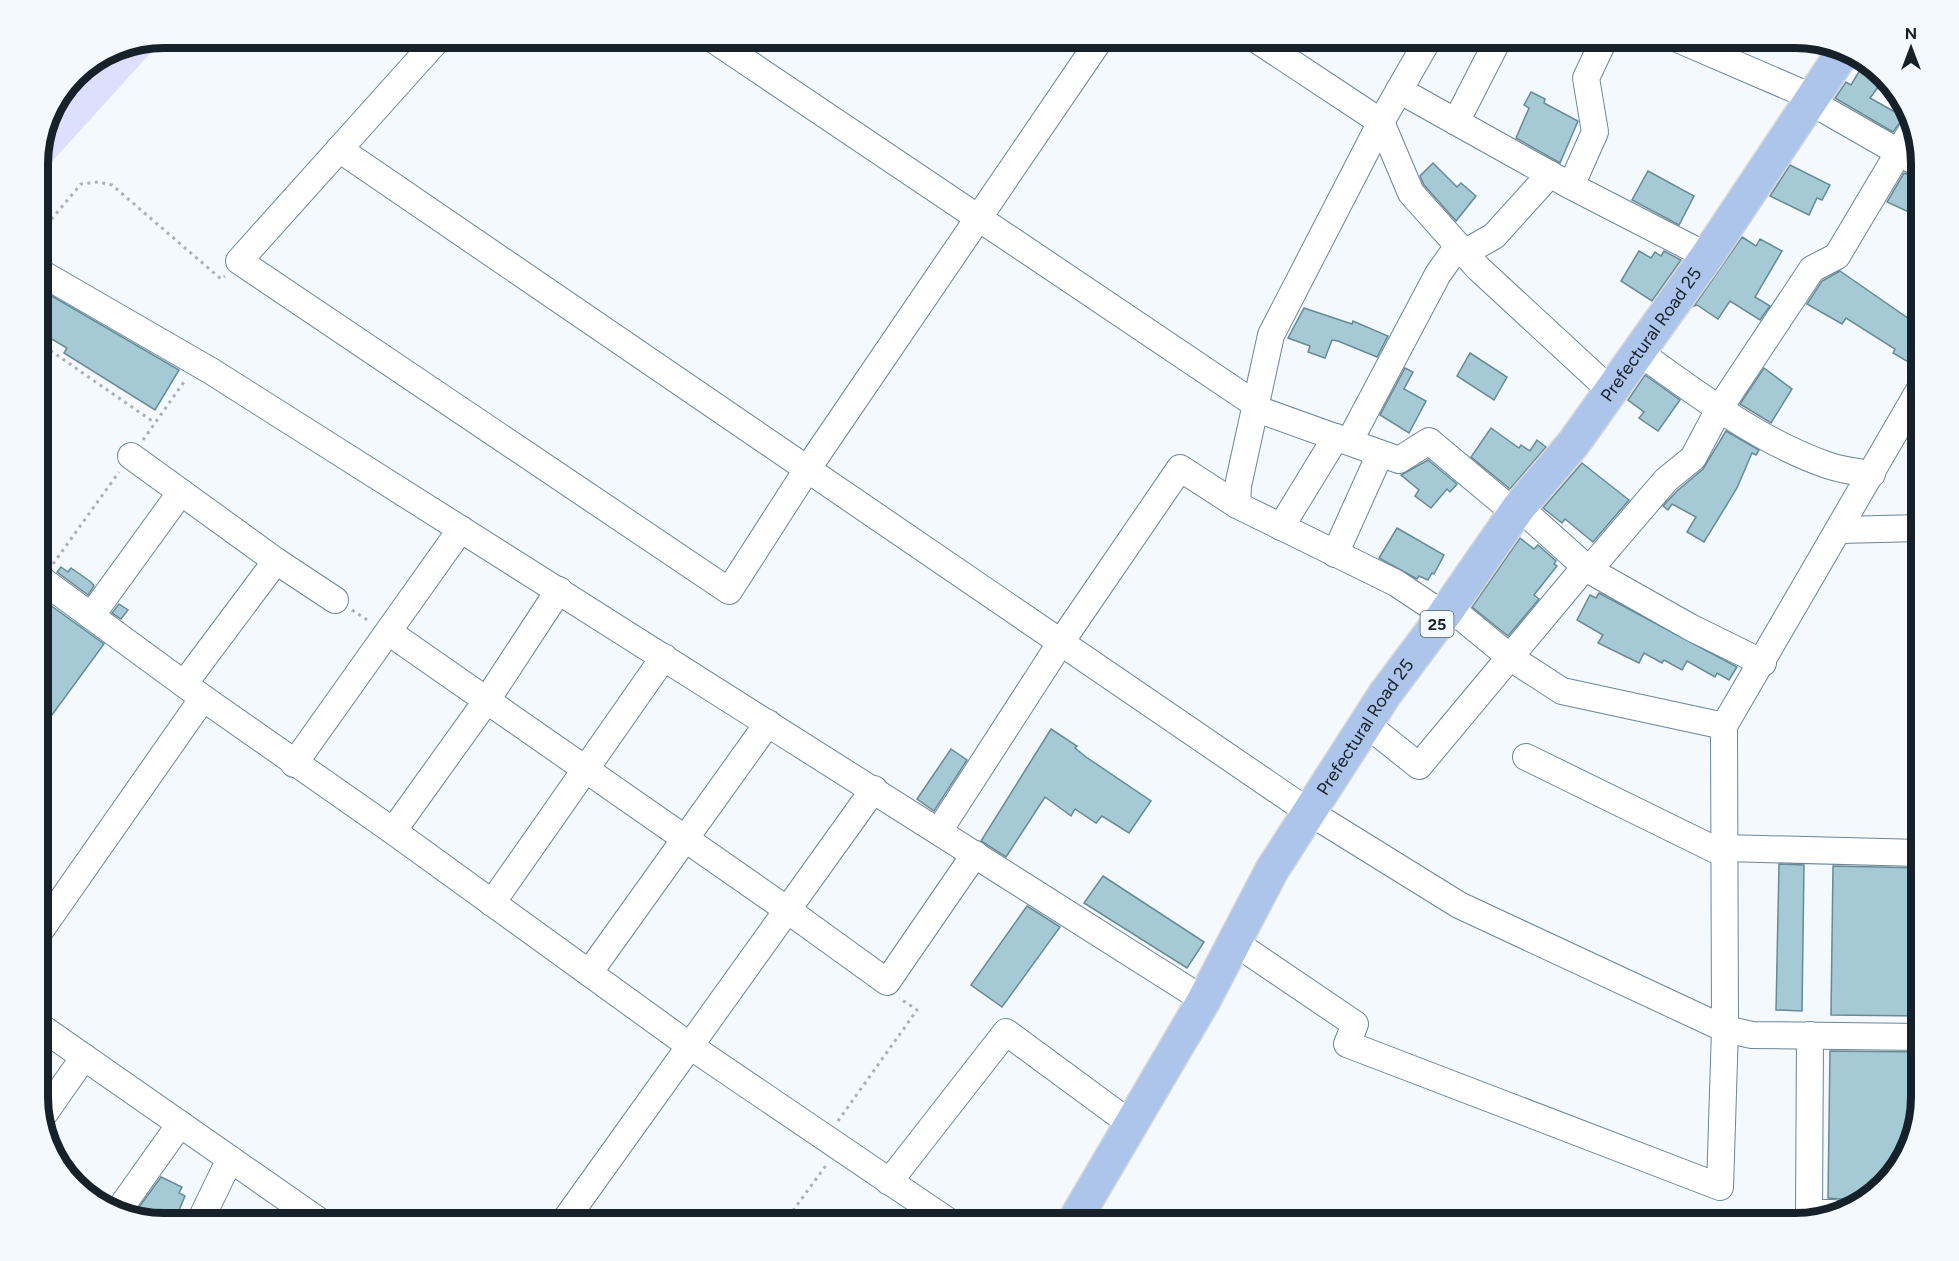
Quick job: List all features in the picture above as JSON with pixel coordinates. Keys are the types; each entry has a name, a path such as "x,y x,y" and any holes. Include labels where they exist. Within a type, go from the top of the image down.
{"main road":[{"name":"Prefectural Road 25","path":"1079,1213 1204,1000 1272,870 1365,723 1517,510 1573,444 1637,351 1707,256 1839,57"}],"street":[{"path":"430,48 239,261 729,591 808,468 1094,48"},
{"path":"726,48 1255,406 1400,460 1429,441 1587,569 1690,627 1763,663"},
{"path":"1269,48 1381,122 1411,194 1461,250 1611,390"},
{"path":"1237,505 1238,486 1271,334 1381,122 1423,48"},
{"path":"1456,122 1494,48"},
{"path":"1281,527 1342,440 1438,274 1461,250 1494,236 1561,180 1595,132 1586,78 1600,48"},
{"path":"1697,48 1810,100 1911,158"},
{"path":"1400,90 1561,180 1707,256"},
{"path":"1365,723 1419,766 1666,480 1693,458 1719,409 1812,269 1837,256 1908,138"},
{"path":"339,149 1309,812 1459,905 1725,1029 1752,1035 1911,1036"},
{"path":"48,277 212,371 1204,1000"},
{"path":"1637,351 1719,409 1775,444 1829,466 1872,474"},
{"path":"1234,942 1355,1024 1347,1044 1720,1187 1725,1029 1724,726 1763,663 1911,406"},
{"path":"1335,554 1380,453"},
{"path":"131,456 276,561 335,600"},
{"path":"939,831 1061,642 1180,468 1237,505 1396,583 1447,611 1511,658 1562,691 1724,726"},
{"path":"91,616 181,492"},
{"path":"1840,530 1911,528"},
{"path":"294,764 390,633 461,529"},
{"path":"48,918 276,561"},
{"path":"48,584 294,764 393,831 690,1046 935,1213"},
{"path":"393,831 487,700 559,590"},
{"path":"390,633 687,839 887,982 975,854"},
{"path":"492,903 664,657"},
{"path":"589,973 768,723"},
{"path":"1526,757 1724,851 1911,853"},
{"path":"571,1213 874,789"},
{"path":"48,1032 306,1213"},
{"path":"890,1182 1006,1032 1131,1124"},
{"path":"1809,1212 1810,1035"},
{"path":"48,1108 84,1057"},
{"path":"122,1205 180,1124"},
{"path":"204,1213 230,1159"}],"path":[{"path":"48,222 81,184 98,182 112,185 221,279 239,261"},
{"path":"48,349 155,423"},
{"path":"335,600 390,633"},
{"path":"791,1213 917,1010 892,993 887,982"}],"shaded area":[{"path":"155,48 48,166 54,127 68,100 82,82 106,64 120,57"}],"building":[{"path":"1861,69 1879,85 1870,98 1899,114 1902,120 1893,132 1835,98 1846,82 1851,85"},
{"path":"1531,92 1545,99 1544,103 1578,121 1560,163 1516,138 1529,108 1524,105"},
{"path":"1433,163 1457,187 1461,183 1476,196 1456,221 1424,185 1420,176"},
{"path":"1790,165 1830,185 1822,200 1817,198 1809,215 1770,196"},
{"path":"1648,171 1694,196 1679,225 1632,200"},
{"path":"1904,173 1911,176 1911,213 1887,202"},
{"path":"1742,237 1756,246 1760,239 1782,251 1755,297 1770,306 1760,320 1730,301 1718,319 1697,305 1694,306"},
{"path":"1639,251 1651,258 1655,252 1661,256 1664,251 1681,260 1652,301 1621,281"},
{"path":"1840,271 1911,320 1911,364 1893,353 1895,349 1846,318 1842,324 1807,304 1822,281"},
{"path":"48,294 179,370 155,410 64,353 67,348 48,337"},
{"path":"1304,308 1352,324 1353,321 1388,336 1377,357 1332,340 1325,358 1308,352 1310,346 1288,338"},
{"path":"1470,353 1507,377 1494,400 1457,376"},
{"path":"1405,368 1413,372 1404,389 1426,401 1409,433 1380,415"},
{"path":"1764,368 1792,389 1771,423 1740,404"},
{"path":"1645,375 1680,400 1658,431 1639,418 1644,412 1628,400"},
{"path":"1491,428 1519,448 1521,445 1530,451 1537,440 1546,447 1510,489 1471,457"},
{"path":"1726,431 1759,450 1756,455 1752,453 1737,488 1704,542 1687,532 1696,517 1672,504 1668,510 1663,506 1703,469"},
{"path":"1428,460 1457,484 1450,492 1447,489 1431,508 1415,496 1419,490 1401,475"},
{"path":"1582,463 1629,500 1593,542 1565,519 1562,523 1543,508"},
{"path":"1397,528 1444,555 1434,574 1432,573 1428,580 1419,576 1417,579 1379,558"},
{"path":"1520,538 1534,549 1538,545 1556,561 1554,564 1557,566 1534,595 1539,599 1508,636 1472,607"},
{"path":"61,567 68,572 71,568 91,582 94,586 88,595 57,572"},
{"path":"1599,593 1737,667 1729,680 1717,673 1715,677 1687,661 1682,670 1644,653 1639,663 1598,643 1603,635 1577,620 1590,595 1596,598"},
{"path":"48,604 104,644 52,715 48,712"},
{"path":"119,604 128,610 121,619 112,613"},
{"path":"1051,729 1077,746 1075,748 1086,757 1151,801 1129,833 1102,816 1096,823 1075,809 1071,816 1045,797 1006,857 981,841"},
{"path":"951,749 967,760 934,811 917,799"},
{"path":"1779,864 1804,865 1802,1011 1776,1010"},
{"path":"1833,866 1911,868 1911,1016 1831,1015"},
{"path":"1103,876 1204,942 1187,968 1084,903"},
{"path":"1027,906 1060,927 1002,1007 971,985"},
{"path":"1830,1051 1911,1052 1910,1112 1899,1148 1882,1173 1859,1193 1848,1200 1828,1198"},
{"path":"161,1177 182,1187 179,1193 185,1196 178,1213 137,1210"}]}
